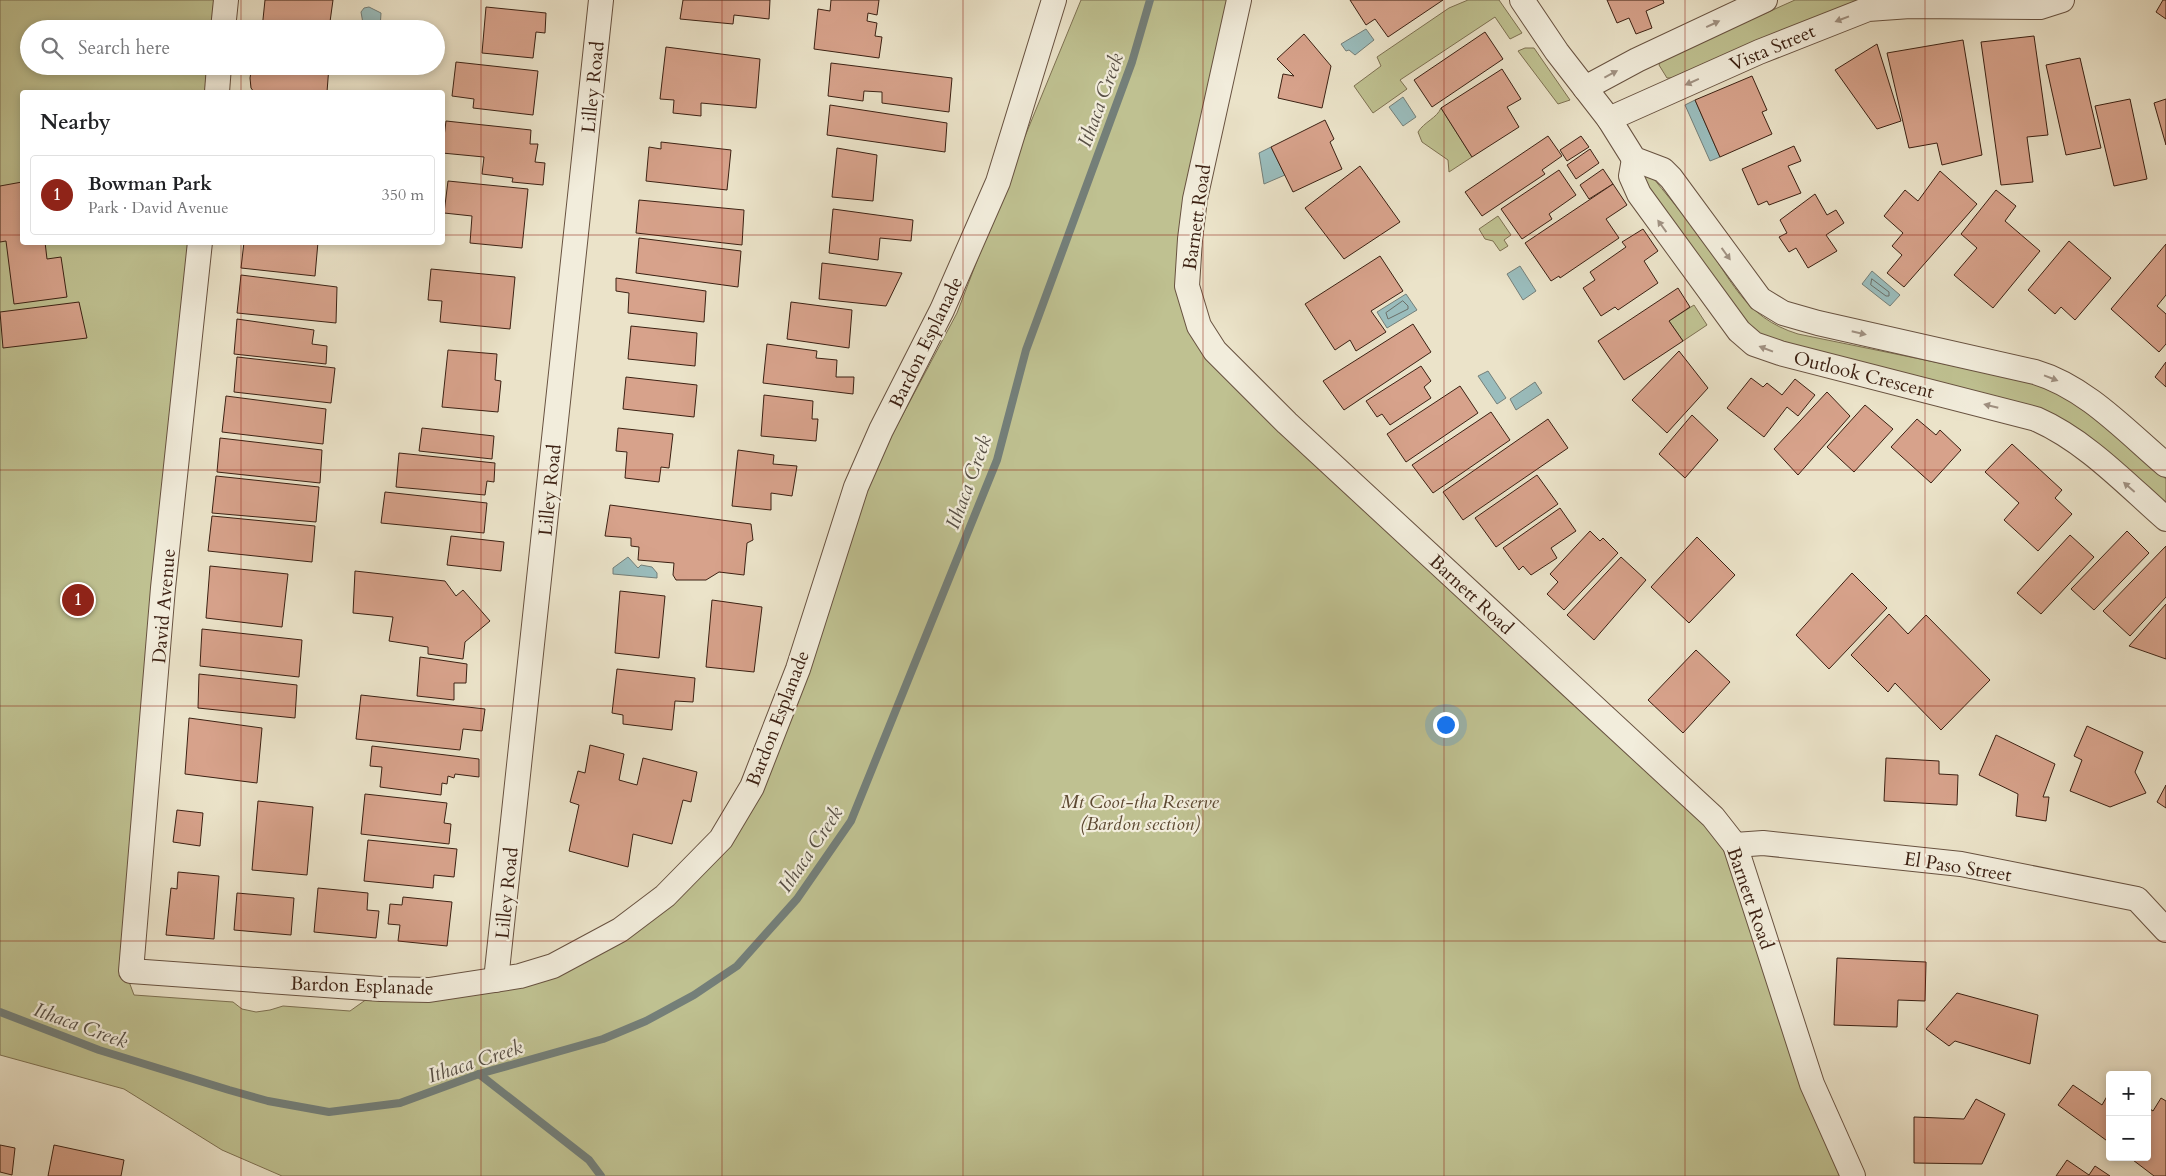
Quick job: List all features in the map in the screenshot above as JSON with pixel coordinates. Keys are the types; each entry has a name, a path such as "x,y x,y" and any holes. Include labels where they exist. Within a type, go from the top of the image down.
{"street":[{"path":"224,20 226,0"},
{"name":"Lilley Road","path":"496,980 601,0"},
{"name":"Bardon Esplanade","path":"131,971 381,989 429,990 520,976 553,966 620,930 666,896 721,839 752,787 798,669 856,487 881,430 942,310 998,182 1054,0"},
{"name":"Barnett Road","path":"1239,0 1195,199 1190,239 1187,286 1199,326 1215,351 1287,422 1713,816 1735,844 1812,1084 1853,1176"},
{"path":"1522,0 1609,119 1634,158"},
{"path":"1585,88 1643,57 1765,0"},
{"name":"Vista Street","path":"1609,119 1767,49 1868,9 1924,6 2040,7 2062,0"},
{"path":"216,90 218,75"},
{"name":"Outlook Crescent","path":"2166,465 2090,401 2057,380 2035,372 1818,323 1792,316 1765,304 1748,285 1671,178 1663,170 1634,158 1631,176 1639,194 1733,324 1754,344 1770,351 2036,419 2053,427 2077,443 2166,519"},
{"name":"David Avenue","path":"131,971 163,588 200,245"},
{"name":"El Paso Street","path":"1735,844 1763,843 1961,864 2137,899 2166,930"}],"green space":[{"name":"Mt Coot-tha Reserve (Bardon section)","path":"0,0 214,0 212,20 20,20 20,75 207,75 205,90 20,90 20,245 190,245 125,971 134,995 233,1002 242,1009 256,1012 283,1006 350,1011 381,989 554,970 725,846 862,491 957,313 1021,146 1081,0 1230,0 1187,309 1723,842 1842,1176 282,1176 222,1150 124,1089 0,1055"},
{"path":"1468,0 1499,0 1522,33 1510,39 1495,17 1400,80 1407,89 1373,113 1354,86 1381,66 1377,57 1449,8"},
{"path":"1795,0 1878,0 1672,78 1667,78 1659,65 1661,60"},
{"path":"1525,48 1534,48 1570,100 1558,104 1518,51"},
{"path":"1441,108 1472,157 1449,172 1448,160 1422,142 1418,132 1437,115"},
{"path":"1640,169 1649,173 1700,236 1730,281 1751,307 1779,327 1798,334 2042,384 2089,412 2166,479 2166,506 2076,434 1778,344 1750,328 1643,187"},
{"path":"1498,216 1511,235 1504,240 1508,246 1500,251 1493,241 1485,239 1479,229"},
{"path":"1694,305 1707,325 1683,341 1669,321"}],"water":[{"path":"369,7 381,13 381,20 362,20 361,12 364,8"},
{"path":"1366,29 1374,40 1355,55 1349,50 1346,51 1341,44"},
{"path":"1403,97 1416,117 1403,126 1389,107"},
{"path":"1695,100 1720,157 1710,161 1685,105"},
{"path":"1271,147 1285,175 1264,184 1259,153"},
{"path":"1520,266 1536,291 1523,300 1507,274"},
{"path":"1872,271 1900,295 1890,306 1862,284"},
{"path":"1406,294 1417,310 1387,328 1377,312"},
{"path":"1488,371 1506,398 1497,404 1478,376"},
{"path":"1535,382 1542,393 1516,410 1510,399"},
{"path":"628,557 638,568 641,565 652,567 657,573 657,578 613,574 613,568"}],"building":[{"path":"265,0 333,0 330,20 263,20"},
{"path":"683,0 770,0 769,19 734,15 733,24 680,19"},
{"path":"831,0 879,0 877,15 868,13 867,21 877,23 875,36 882,37 879,58 814,49 818,9 830,11"},
{"path":"1350,0 1443,0 1388,37 1375,19 1366,25"},
{"path":"1607,0 1663,0 1664,3 1646,11 1652,28 1636,34 1629,18 1617,23"},
{"path":"2163,0 2166,0 2166,19 2156,12"},
{"path":"486,7 546,13 545,33 536,32 533,58 482,53"},
{"path":"1485,32 1503,59 1432,107 1414,80"},
{"path":"1304,34 1331,66 1322,108 1278,98 1283,74 1294,76 1277,59"},
{"path":"2034,36 2048,135 2027,137 2033,182 2001,185 1981,42"},
{"path":"1963,40 1982,155 1942,165 1937,143 1909,148 1887,53"},
{"path":"1877,44 1901,121 1877,129 1835,70"},
{"path":"666,47 760,59 756,108 701,103 701,116 673,113 674,100 660,99"},
{"path":"2080,58 2101,148 2066,155 2046,65"},
{"path":"456,62 538,71 533,115 473,108 474,99 452,96"},
{"path":"831,63 952,78 949,112 882,103 882,92 864,91 863,101 828,96"},
{"path":"1502,69 1521,99 1507,107 1519,127 1472,157 1441,108"},
{"path":"250,75 328,75 327,90 252,90"},
{"path":"1752,76 1767,110 1762,112 1772,134 1720,157 1695,100"},
{"path":"2130,99 2147,179 2114,186 2095,106"},
{"path":"2166,99 2166,145 2154,103"},
{"path":"830,105 947,123 945,152 827,135"},
{"path":"1325,120 1334,139 1330,142 1342,169 1293,192 1271,147"},
{"path":"446,121 531,130 530,144 538,144 535,162 545,163 543,185 512,182 513,178 482,174 484,157 445,153"},
{"path":"1548,136 1562,156 1542,170 1545,174 1482,216 1465,192"},
{"path":"1581,136 1589,147 1567,161 1560,150"},
{"path":"661,142 731,150 727,190 646,181 649,147 661,149"},
{"path":"1794,146 1801,161 1788,166 1801,193 1769,205 1767,201 1758,205 1742,169"},
{"path":"837,148 877,155 873,201 832,197"},
{"path":"1590,149 1599,163 1576,179 1567,165"},
{"path":"1360,166 1400,222 1344,259 1305,208"},
{"path":"1603,169 1613,184 1589,199 1580,185"},
{"path":"1559,170 1576,195 1549,214 1552,219 1522,239 1501,209"},
{"path":"1940,171 1977,204 1904,287 1887,273 1902,255 1892,246 1903,233 1884,216 1905,190 1918,201"},
{"path":"448,181 528,189 522,248 470,243 472,216 445,213"},
{"path":"20,182 20,245 45,245 47,259 61,257 67,297 14,304 6,241 0,242 0,186"},
{"path":"1613,184 1627,205 1606,219 1619,238 1560,278 1559,276 1551,281 1525,243"},
{"path":"1996,190 2016,206 2005,221 2040,251 1993,308 1954,275 1977,248 1961,234"},
{"path":"1815,194 1827,215 1836,210 1844,223 1826,235 1837,251 1808,268 1796,248 1789,252 1779,237 1787,233 1780,220"},
{"path":"639,200 744,210 742,245 636,233"},
{"path":"833,209 913,220 911,241 880,238 878,260 829,253"},
{"path":"1643,229 1658,251 1644,261 1658,283 1618,310 1615,307 1601,316 1583,288 1595,280 1590,272 1626,247 1622,242"},
{"path":"639,238 741,251 738,287 636,273"},
{"path":"2069,241 2111,278 2075,320 2061,307 2055,314 2028,290"},
{"path":"2166,244 2166,295 2157,306 2166,314 2166,344 2159,352 2111,309"},
{"path":"244,245 318,245 315,276 241,268"},
{"path":"1380,256 1403,291 1371,311 1386,332 1356,351 1350,340 1335,350 1305,304"},
{"path":"822,263 902,273 886,306 819,299"},
{"path":"431,269 515,277 510,329 440,322 442,301 428,300"},
{"path":"241,275 337,287 336,323 237,313"},
{"path":"616,278 706,291 704,322 628,313 629,293 616,291"},
{"path":"1678,288 1690,307 1669,321 1683,341 1624,380 1598,341"},
{"path":"79,302 87,338 3,348 0,312"},
{"path":"791,302 852,310 849,348 787,339"},
{"path":"237,319 314,330 312,344 327,346 326,364 234,354"},
{"path":"1413,324 1431,352 1344,410 1323,381"},
{"path":"631,326 697,333 695,366 628,359"},
{"path":"767,344 817,351 816,358 837,360 836,377 854,377 853,394 763,383"},
{"path":"448,350 497,354 495,380 501,381 498,412 442,407"},
{"path":"1679,351 1708,388 1667,433 1632,400"},
{"path":"237,357 335,368 331,403 234,392"},
{"path":"2166,362 2166,387 2155,377"},
{"path":"1421,366 1431,381 1424,387 1431,398 1390,425 1382,414 1377,417 1366,401"},
{"path":"626,377 697,385 694,417 623,409"},
{"path":"1751,378 1763,387 1767,383 1782,395 1795,379 1815,395 1798,416 1787,407 1764,437 1727,408"},
{"path":"1460,386 1478,413 1406,462 1387,434"},
{"path":"1827,392 1850,416 1798,475 1774,449"},
{"path":"764,395 813,401 812,419 818,419 816,441 761,436"},
{"path":"226,396 326,409 323,444 222,432"},
{"path":"1865,405 1893,429 1854,472 1827,447"},
{"path":"1491,412 1510,440 1433,493 1412,465"},
{"path":"1692,415 1718,440 1685,478 1659,454"},
{"path":"1548,419 1568,448 1463,520 1443,492"},
{"path":"1917,419 1936,435 1940,430 1961,450 1931,483 1891,447"},
{"path":"422,428 494,436 492,459 419,451"},
{"path":"618,428 673,434 669,468 661,467 659,482 625,478 627,452 616,451"},
{"path":"220,438 322,450 320,483 217,472"},
{"path":"2012,444 2062,490 2055,498 2072,514 2038,551 2004,520 2019,503 1985,472"},
{"path":"738,450 774,455 773,464 797,466 792,496 771,493 771,510 732,506"},
{"path":"399,453 495,463 494,482 487,481 485,495 396,487"},
{"path":"1537,475 1558,504 1496,547 1475,518"},
{"path":"216,476 319,487 316,522 212,513"},
{"path":"385,492 487,503 484,533 381,523"},
{"path":"610,505 751,524 753,540 747,543 744,575 719,572 706,580 676,580 673,575 674,563 638,560 639,547 631,546 631,538 605,536"},
{"path":"1560,508 1576,531 1551,548 1557,558 1531,575 1523,566 1519,570 1503,548"},
{"path":"212,516 315,526 312,562 208,551"},
{"path":"1590,531 1600,541 1603,538 1618,553 1564,610 1547,594 1558,582 1550,574"},
{"path":"2127,531 2149,553 2094,610 2071,589"},
{"path":"2070,535 2094,557 2041,614 2017,593"},
{"path":"451,536 504,542 501,571 447,565"},
{"path":"1697,537 1735,575 1689,623 1651,587"},
{"path":"2166,546 2166,597 2130,636 2103,611"},
{"path":"1621,557 1646,580 1594,640 1567,615"},
{"path":"210,566 288,574 282,627 206,618"},
{"path":"355,571 445,581 456,596 463,590 490,621 465,642 463,659 428,654 428,647 389,641 393,617 353,613"},
{"path":"1852,573 1887,608 1829,669 1796,635"},
{"path":"620,591 665,596 659,658 615,653"},
{"path":"712,600 762,607 754,672 706,667"},
{"path":"2166,604 2166,659 2129,646"},
{"path":"1889,614 1908,634 1926,615 1990,680 1941,730 1895,683 1888,692 1851,655"},
{"path":"202,629 302,640 299,677 200,666"},
{"path":"1696,650 1730,682 1683,733 1648,700"},
{"path":"420,657 467,664 466,683 454,683 454,700 417,696"},
{"path":"617,669 695,678 693,702 675,701 672,730 623,724 623,715 612,713"},
{"path":"199,674 297,685 295,718 198,708"},
{"path":"361,695 485,709 482,731 463,729 460,750 356,739"},
{"path":"189,718 262,728 257,783 185,774"},
{"path":"2087,726 2143,752 2135,772 2146,793 2110,807 2070,791 2082,760 2074,756"},
{"path":"1996,735 2055,764 2043,797 2049,797 2046,821 2016,816 2018,794 1979,775"},
{"path":"590,745 624,754 619,780 637,785 643,758 697,772 691,802 683,800 672,844 633,834 628,867 569,851 579,805 570,802 578,771 585,773"},
{"path":"372,746 479,759 479,777 455,774 454,778 448,776 447,784 442,783 441,795 380,787 382,767 370,766"},
{"path":"1886,758 1939,761 1939,774 1958,775 1957,805 1884,801"},
{"path":"2166,785 2166,808 2157,802"},
{"path":"365,794 447,803 444,823 451,824 449,844 361,834"},
{"path":"258,801 313,807 307,875 252,870"},
{"path":"177,810 203,813 200,846 173,842"},
{"path":"368,840 457,849 454,877 434,875 433,888 364,881"},
{"path":"178,872 219,876 214,939 166,935 171,888 177,889"},
{"path":"318,888 368,893 367,910 379,911 376,938 314,932"},
{"path":"237,893 294,898 291,935 234,930"},
{"path":"403,897 452,902 447,946 398,941 400,925 388,924 390,904 402,905"},
{"path":"1837,958 1926,962 1925,1001 1898,1000 1897,1027 1834,1025"},
{"path":"1957,993 2038,1015 2030,1064 1955,1041 1949,1046 1926,1029"},
{"path":"2073,1085 2102,1105 2106,1098 2106,1140 2058,1105"},
{"path":"2161,1098 2166,1101 2166,1176 2154,1176 2134,1161 2151,1161 2151,1110 2153,1111"},
{"path":"1976,1099 2005,1114 1982,1164 1914,1163 1914,1117 1964,1119"},
{"path":"0,1145 15,1148 12,1175 0,1172"},
{"path":"54,1145 124,1160 121,1176 48,1176"},
{"path":"2067,1160 2089,1175 2095,1166 2110,1176 2056,1176"}],"waterway":[{"name":"Ithaca Creek","path":"0,1012 99,1050 229,1090 268,1101 329,1112 400,1103 479,1074 603,1039 646,1021 694,995 737,966 797,899 851,821 997,460 1026,350 1132,62 1150,0"},
{"path":"479,1074 589,1160 601,1176"}],"place":[{"name":"Bowman Park","path":"78,600"}]}
